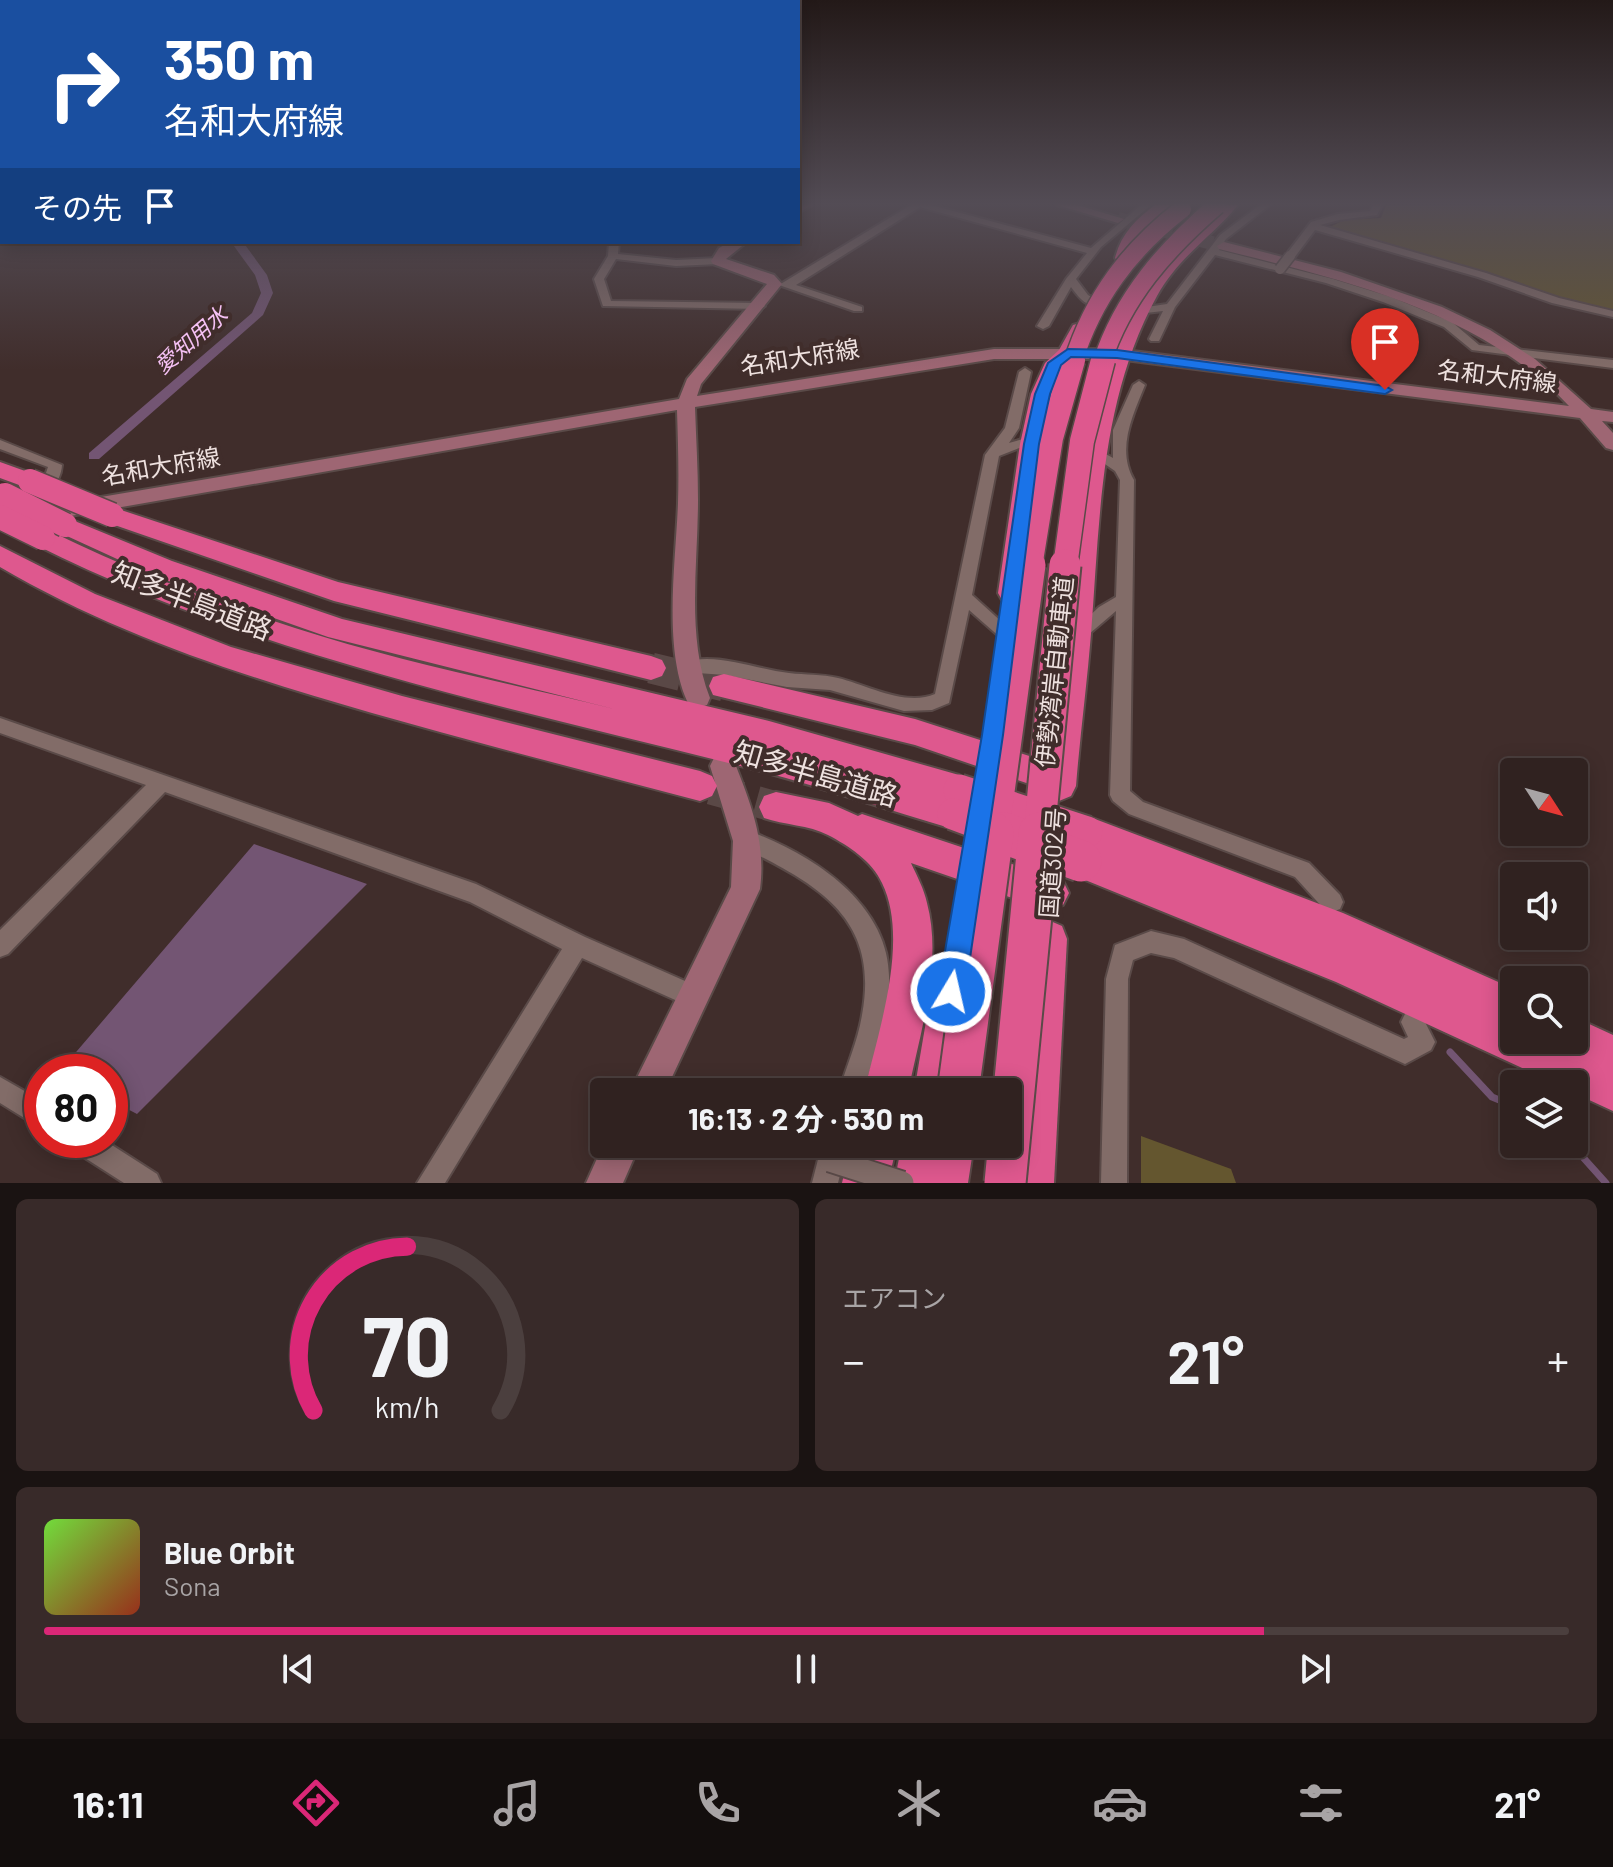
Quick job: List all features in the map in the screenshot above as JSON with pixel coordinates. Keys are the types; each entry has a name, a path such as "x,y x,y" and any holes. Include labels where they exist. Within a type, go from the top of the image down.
{"highway":[{"path":"938,1078 1042,394 1055,363 1068,353 1094,303 1123,260"},
{"name":"伊勢湾岸自動車道","path":"960,1078 1034,535 1052,430 1080,342 1100,300 1129,260"},
{"name":"伊勢湾岸自動車道","path":"1005,1183 1068,538 1082,432 1107,348 1137,285 1157,260"},
{"name":"国道302号","path":"1031,1183 1059,780 1093,451 1117,354 1137,311 1170,260"},
{"path":"0,469 112,515 334,591 651,668"},
{"name":"知多半島道路","path":"2,512 54,532 108,570 287,637 397,669 956,802 1329,926 1500,1004"},
{"path":"4,558 71,593 215,654 416,713 711,776"},
{"path":"711,692 915,732 1059,780"},
{"path":"776,807 835,821 1051,893"},
{"path":"835,821 876,846 897,870 912,915 913,958 889,1078"},
{"name":"知多半島道路","path":"1084,846 1206,907 1326,956 1613,1089"},
{"path":"1042,1032 1048,1183"},
{"path":"1588,1045 1613,1057"},
{"path":"917,1183 922,1158"},
{"path":"945,1183 949,1158"}],"street":[{"path":"610,260 599,279 607,304 760,306"},
{"path":"651,260 676,263 718,261 858,309"},
{"path":"711,692 690,667 683,604 688,501 686,403 693,383 760,306 782,285 825,260"},
{"path":"1043,326 1085,260"},
{"path":"1155,339 1170,307 1208,260"},
{"path":"1254,260 1407,306 1458,330 1468,344 1476,348 1613,364"},
{"path":"1272,260 1350,278 1405,295 1474,326 1521,355 1589,414 1613,444"},
{"path":"1280,269 1287,260"},
{"path":"1431,260 1556,301 1613,314"},
{"path":"1071,279 1084,297 1094,303"},
{"path":"1137,311 1170,307"},
{"name":"名和大府線","path":"2,512 994,354 1117,354 1613,417"},
{"path":"690,667 719,665 783,679 832,683 903,703 936,703 943,698 992,455 1012,428 1025,372"},
{"path":"1120,468 1120,430 1139,385"},
{"path":"997,450 1033,440"},
{"path":"0,444 49,460 55,465 56,474 48,484 2,512"},
{"path":"1093,451 1120,468 1127,480 1120,795 1136,808 1302,870 1332,902"},
{"path":"963,596 1007,634"},
{"path":"1076,636 1088,629 1109,605 1124,600"},
{"path":"0,725 476,894 577,945 693,996"},
{"path":"654,1078 745,889 751,862 749,840 711,776"},
{"path":"0,946 160,784"},
{"path":"749,840 799,864 842,895 859,914 872,946 877,983 874,1014 855,1078"},
{"path":"1114,1183 1117,979 1123,953 1151,942 1176,947 1405,1052 1423,1042 1413,1022"},
{"path":"430,1183 577,945"},
{"path":"0,1089 24,1104"},
{"path":"108,1158 148,1183"},
{"path":"604,1183 616,1158"},
{"path":"839,1168 902,1183"}],"shaded area":[{"path":"1431,260 1613,260 1613,312"},
{"path":"254,844 367,884 137,1114 128,1109 128,1054 74,1054"},
{"path":"1141,1136 1231,1169 1236,1183 1141,1183"}],"waterway":[{"name":"愛知用水","path":"94,456 257,315 267,293 261,275 250,260"},
{"path":"1450,1052 1492,1097 1500,1100"},
{"path":"1584,1158 1606,1183"}],"tunnel":[{"path":"651,668 724,686"},
{"path":"711,789 776,807"}],"route":[{"path":"951,992 993,735 1032,444 1042,394 1055,363 1068,353 1117,354 1385,390"}]}
